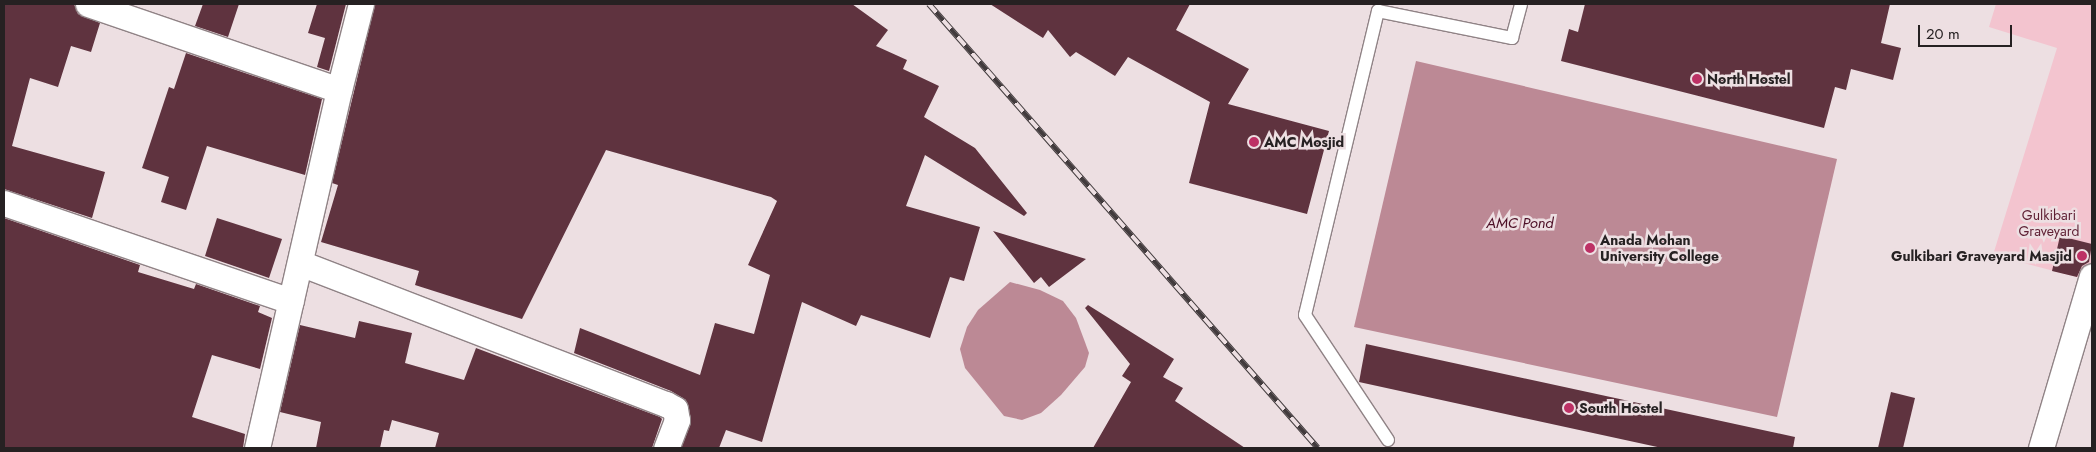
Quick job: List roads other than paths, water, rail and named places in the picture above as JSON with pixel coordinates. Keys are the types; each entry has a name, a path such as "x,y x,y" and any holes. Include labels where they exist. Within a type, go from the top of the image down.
{"street":[{"path":"88,4 339,90"},
{"path":"257,448 339,90 361,4"},
{"path":"4,203 291,301"},
{"path":"300,264 666,404 675,410 677,420 666,448"},
{"path":"2041,448 2092,276"}],"lane":[{"path":"1388,440 1305,315 1378,11 1512,38 1521,4"}],"water":[{"name":"AMC Pond","path":"1416,61 1837,159 1777,417 1354,327"},
{"path":"1010,282 1040,290 1063,301 1076,318 1089,353 1085,367 1061,395 1041,413 1022,420 1004,416 965,368 960,349 967,327 978,310"}],"railway":[{"path":"929,4 1318,448"}],"place":[{"name":"North Hostel","path":"1697,79"},
{"name":"AMC Mosjid","path":"1254,142"},
{"name":"Anada Mohan University College","path":"1590,248"},
{"name":"Gulkibari Graveyard Masjid","path":"2082,256"},
{"name":"South Hostel","path":"1569,408"}],"park label":[{"name":"Gulkibari Graveyard","path":"2049,224"}]}
